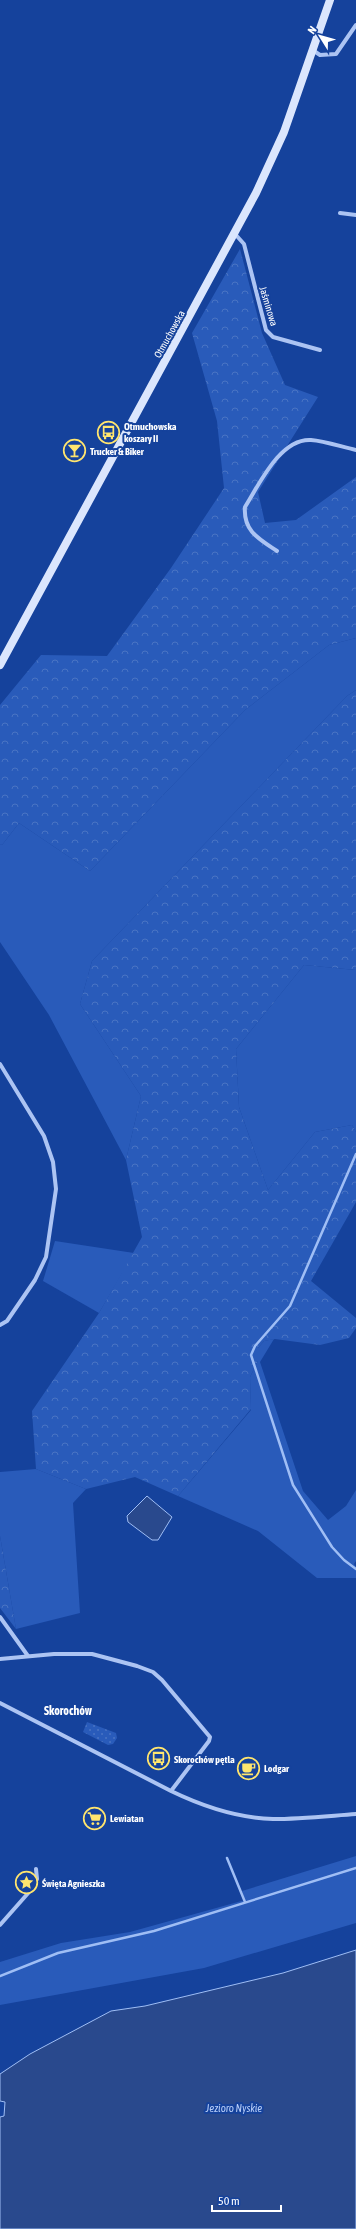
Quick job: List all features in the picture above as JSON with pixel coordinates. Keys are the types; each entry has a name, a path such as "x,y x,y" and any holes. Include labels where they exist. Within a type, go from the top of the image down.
{"main road":[{"name":"Otmuchowska","path":"0,665 235,234 278,146 314,51 330,0"}],"street":[{"path":"314,51 320,55 336,54 356,25"},
{"path":"340,213 356,215"},
{"name":"Jaśminowa","path":"235,234 244,244 266,330 273,336 320,350"},
{"path":"277,551 249,529 244,519 245,507 284,450 298,441 311,440 356,450"},
{"path":"0,1064 44,1136 53,1162 56,1189 46,1256 35,1280 7,1321 0,1325"},
{"path":"0,1617 28,1656"},
{"path":"0,1659 69,1654 102,1655 153,1672 162,1680 210,1737 210,1741 172,1791"},
{"path":"0,1702 172,1791 219,1809 272,1819 356,1814"},
{"path":"0,1925 30,1891 37,1879 36,1869"}],"green space":[{"path":"240,249 262,333 285,385 318,397 258,492 265,523 296,520 356,477 356,638 329,645 245,710 90,871 19,823 2,845 0,844 0,705 41,655 107,656 171,568 224,488 217,421 192,333"},
{"path":"356,638 356,690 347,696 92,961 80,1004 141,1096 126,1160 49,1015 0,942 0,844 2,845 19,823 90,871 245,710 329,645"},
{"path":"356,690 356,970 304,965 236,1049 239,1107 268,1190 315,1132 352,1125 356,1132 356,1202 311,1281 356,1318 356,1328 349,1338 320,1345 275,1339 264,1341 258,1348 258,1361 250,1377 251,1409 178,1496 135,1477 86,1489 36,1469 32,1411 99,1313 142,1237 126,1160 141,1096 80,1004 92,961 347,696"},
{"path":"304,965 356,970 356,1132 352,1125 315,1132 268,1190 239,1107 236,1049"},
{"path":"55,1241 134,1253 99,1313 43,1281"},
{"path":"274,1339 260,1362 303,1491 328,1520 346,1506 356,1490 356,1561 354,1564 356,1567 356,1578 317,1578 258,1531 178,1496 251,1410 250,1377 258,1361 258,1348 264,1341"},
{"path":"36,1469 86,1489 73,1503 80,1613 16,1629 0,1536 0,1472"},
{"path":"0,1536 16,1629 0,1608"},
{"path":"87,1722 116,1733 117,1738 113,1744 108,1745 83,1732"},
{"path":"356,1856 356,1923 204,1968 0,2005 0,1962 61,1943 130,1932 245,1900 242,1891"}],"water":[{"path":"147,1496 172,1517 158,1540 152,1540 128,1522 127,1516"},
{"name":"Jezioro Nyskie","path":"356,1950 356,2229 0,2229 0,2117 4,2116 5,2102 0,2101 0,2074 30,2054 111,2011 145,2006 283,1973"}],"waterway":[{"path":"356,1154 290,1306 255,1346 251,1355 293,1485 332,1547 344,1560 356,1569"},
{"path":"227,1858 245,1902"},
{"path":"0,1976 58,1953 154,1931 356,1868"}],"place":[{"name":"Otmuchowska koszary II","path":"109,432"},
{"name":"Trucker & Biker","path":"75,451"},
{"name":"Skorochów pętla","path":"158,1759"},
{"name":"Lodgar","path":"248,1768"},
{"name":"Lewiatan","path":"95,1818"},
{"name":"Święta Agnieszka","path":"26,1883"}],"district":[{"name":"Skorochów","path":"68,1711"}]}
